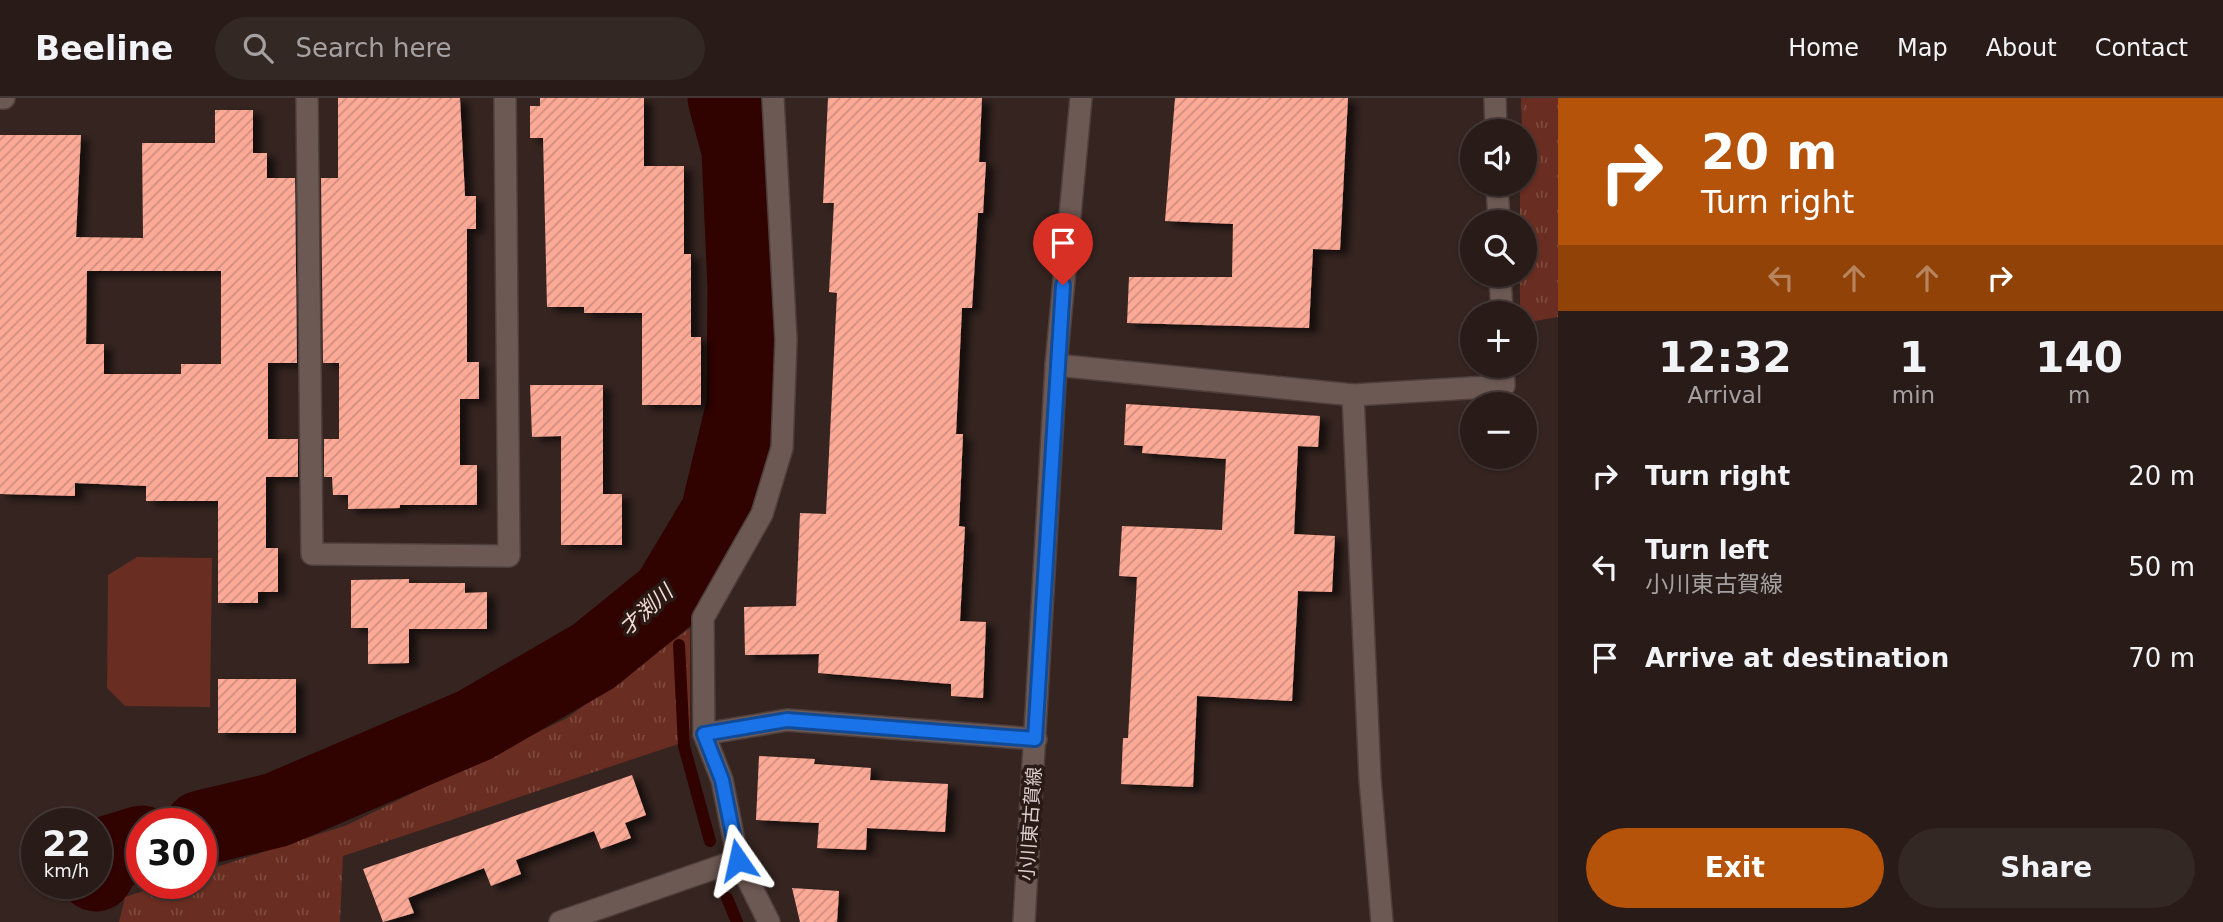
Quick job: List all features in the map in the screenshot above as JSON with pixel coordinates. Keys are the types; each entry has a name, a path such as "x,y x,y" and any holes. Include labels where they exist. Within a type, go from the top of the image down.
{"street":[{"path":"307,98 312,554 509,556 505,98"},
{"path":"769,922 738,860 722,780 704,734 703,618 762,514 782,449 786,340 773,98"},
{"name":"小川東古賀線","path":"1024,922 1056,365 1081,98"},
{"path":"1494,98 1495,119"},
{"path":"1056,365 1353,395 1504,386 1504,378"},
{"path":"1353,395 1370,779 1382,922"},
{"path":"704,734 787,720 1035,739"},
{"path":"560,922 738,860"}],"green space":[{"path":"1521,98 1558,98 1558,317 1537,321 1537,301 1520,301 1520,287 1537,287 1537,210 1520,210 1520,196 1537,196 1537,119 1522,119"},
{"path":"137,557 212,558 210,707 125,706 107,688 108,575"},
{"path":"690,628 690,740 343,856 340,922 119,922 125,897 217,899 217,867 347,825 567,718"}],"building":[{"path":"338,98 460,98 465,196 476,196 476,229 467,229 467,362 479,362 479,399 460,399 460,465 477,465 477,505 400,505 400,508 348,509 348,495 333,495 332,477 324,477 324,439 339,439 339,363 323,363 321,178 338,178"},
{"path":"540,98 644,98 644,166 684,166 684,254 691,254 691,337 701,337 701,405 642,405 642,313 584,313 584,307 547,307 543,138 530,138 530,106 540,106"},
{"path":"828,98 982,98 979,162 986,162 983,213 978,213 972,308 962,308 956,434 963,434 959,526 965,527 960,621 986,622 983,698 951,696 951,684 818,673 819,654 745,655 744,607 796,606 800,513 826,514 837,293 829,292 834,203 823,203"},
{"path":"1175,98 1348,98 1340,250 1313,249 1309,328 1127,323 1129,277 1232,277 1233,224 1165,221"},
{"path":"215,110 253,110 253,153 267,153 267,178 295,178 297,363 268,363 268,439 298,439 298,477 266,477 266,548 278,548 278,592 258,592 258,603 218,603 218,501 146,501 146,486 75,483 75,496 0,494 0,135 81,135 76,237 143,238 142,143 215,143","holes":["87,271 221,271 221,364 181,364 181,374 104,374 104,344 86,344"]},
{"path":"530,385 603,385 603,494 622,494 622,545 561,545 561,436 532,437"},
{"path":"1126,404 1320,416 1318,447 1298,446 1294,534 1335,536 1332,592 1298,591 1292,701 1197,696 1193,787 1121,784 1123,738 1128,738 1137,577 1119,576 1122,526 1222,530 1226,459 1142,453 1143,446 1124,445"},
{"path":"409,579 409,583 465,583 465,593 487,592 487,629 409,629 409,663 368,664 368,628 351,628 351,580"},
{"path":"218,679 296,679 296,733 218,733"},
{"path":"759,756 815,759 814,764 871,768 870,780 948,784 945,832 867,828 866,850 817,848 819,823 756,820"},
{"path":"632,775 646,815 625,823 631,838 601,849 594,831 516,860 521,874 491,886 484,868 408,898 414,913 383,922 363,869"},
{"path":"792,888 839,891 837,922 800,922"}],"waterway":[{"name":"才渕川","path":"217,824 276,810 475,725 594,656 669,595 718,513 744,405 745,288 739,150 725,98"},
{"path":"679,645 684,746 710,841"},
{"name":"才渕川","path":"112,852 126,848"},
{"path":"727,898 737,922"}],"route":[{"path":"738,860 722,780 704,734 787,720 1035,739 1063,285"}]}
